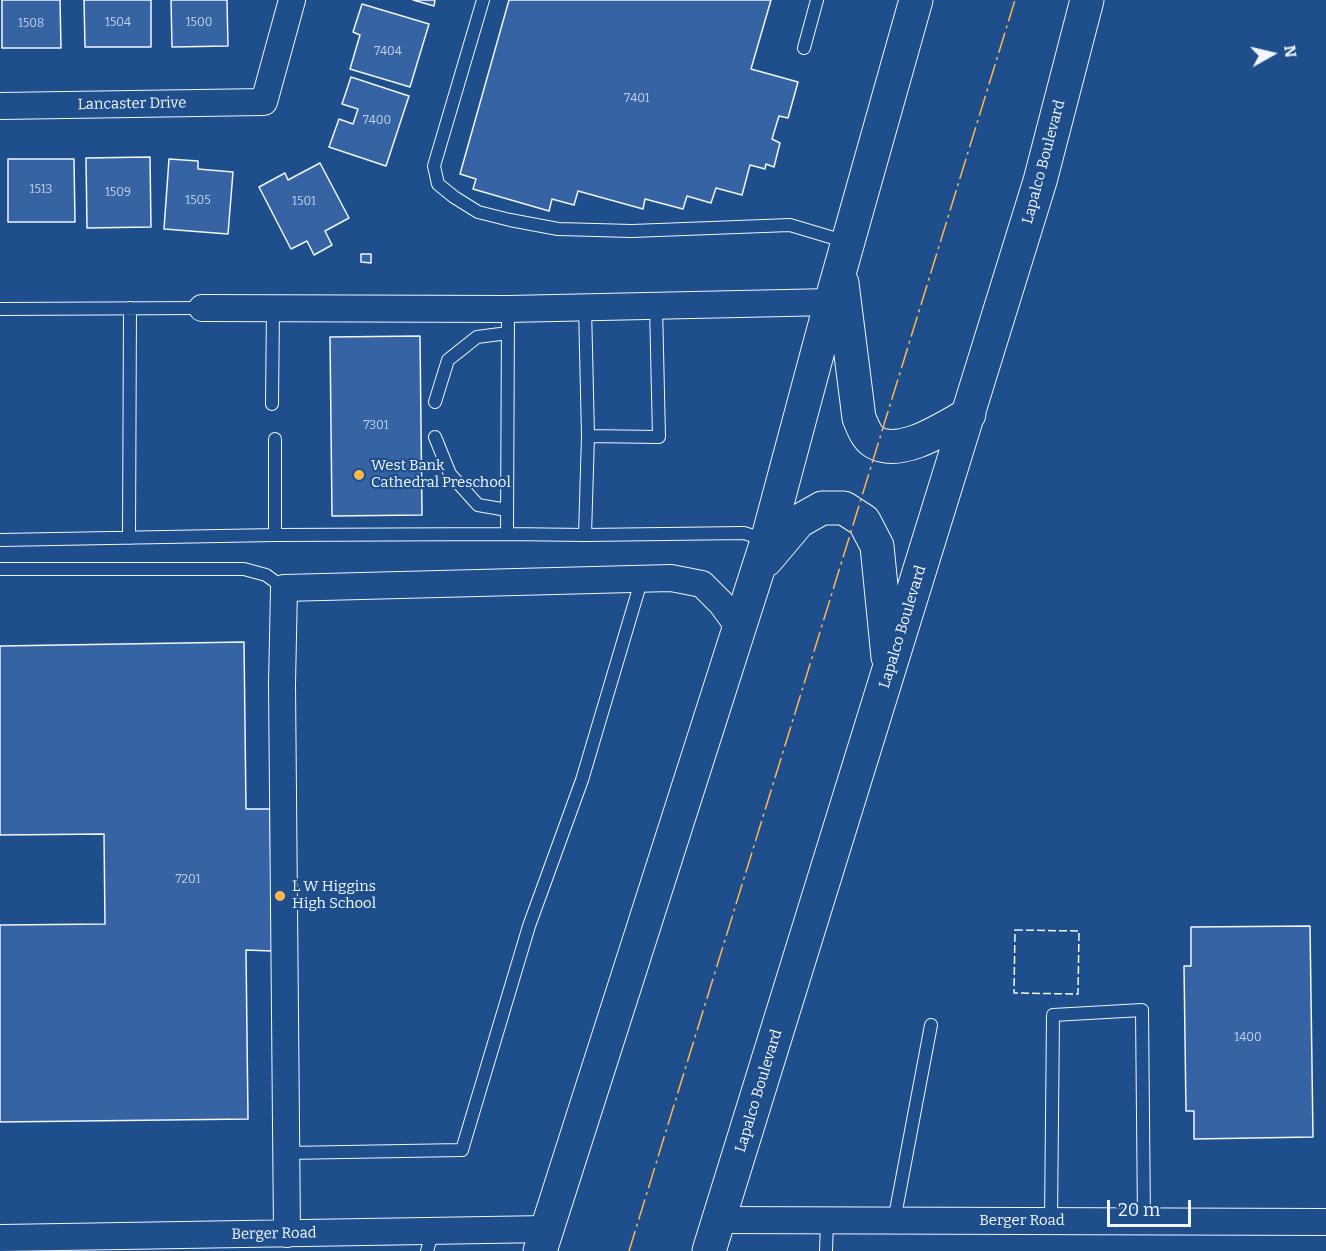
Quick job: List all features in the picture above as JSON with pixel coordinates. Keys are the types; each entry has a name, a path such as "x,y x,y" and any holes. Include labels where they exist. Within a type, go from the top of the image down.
{"main road":[{"path":"544,1240 740,629 916,0"},
{"name":"Lapalco Boulevard","path":"709,1251 1040,182 1087,0"},
{"path":"844,256 859,418 865,432 873,441 883,446 899,447 926,438 969,414"},
{"path":"762,555 799,521 822,508 844,508 864,521 877,546 889,671"}],"street":[{"name":"Lancaster Drive","path":"0,106 264,102 292,0"},
{"path":"202,308 273,308 508,321 585,307 831,302"},
{"path":"287,1234 282,684 285,588 671,578 702,584 721,603 740,629"},
{"name":"Berger Road","path":"718,1220 1326,1222"},
{"name":"Berger Road","path":"0,1238 82,1244 287,1234 430,1241 544,1240"}],"lane":[{"path":"483,0 434,166 438,184 454,197 477,212 558,229 632,231 790,225 844,256"},
{"path":"804,48 817,0"},
{"path":"588,436 659,437 656,306"},
{"path":"585,307 588,436 585,535"},
{"path":"129,538 130,308"},
{"path":"0,309 202,308"},
{"path":"272,404 273,308"},
{"path":"435,402 448,360 477,337 508,321 507,534"},
{"path":"435,437 450,474 478,505 507,510"},
{"path":"275,440 275,535"},
{"path":"0,540 275,535 744,533 762,555"},
{"path":"0,569 244,569 266,575 285,588"},
{"path":"286,1153 462,1150 529,926 582,780 642,578"},
{"path":"1051,1221 1053,1015 1142,1010 1144,1222"},
{"path":"894,1221 931,1025"},
{"path":"826,1221 826,1251"}],"building":[{"path":"2,0 60,0 61,48 2,48"},
{"path":"84,0 151,0 151,47 85,47"},
{"path":"171,0 227,0 228,46 172,47"},
{"path":"413,0 435,0 434,6"},
{"path":"509,0 771,0 751,69 798,82 788,118 779,116 772,139 780,143 774,167 766,164 765,169 750,165 742,195 716,188 711,203 687,196 683,209 645,199 643,209 578,191 574,205 552,199 549,211 473,189 476,179 460,174"},
{"path":"362,4 429,24 410,87 350,69 360,35 353,32"},
{"path":"351,77 409,96 386,166 329,147 339,119 353,124 358,109 342,104"},
{"path":"150,157 151,227 87,228 86,158"},
{"path":"8,159 74,159 75,222 8,222"},
{"path":"169,159 198,161 198,169 233,172 228,234 164,229"},
{"path":"320,163 349,218 325,231 332,245 314,255 307,241 291,249 259,187 285,173 288,180"},
{"path":"361,254 371,254 371,263 361,262"},
{"path":"420,336 422,515 332,516 330,337"},
{"path":"244,642 246,809 270,809 272,951 246,950 248,1119 0,1122 0,925 105,924 104,834 0,835 0,646"},
{"path":"1310,926 1313,1137 1194,1139 1194,1111 1186,1111 1184,966 1191,966 1191,927"}],"fence":[{"path":"1015,930 1079,931 1078,994 1014,993 1015,930"}],"power":[{"path":"629,1251 1015,0"}],"place":[{"name":"West Bank Cathedral Preschool","path":"359,475"},
{"name":"L W Higgins High School","path":"280,896"}]}
